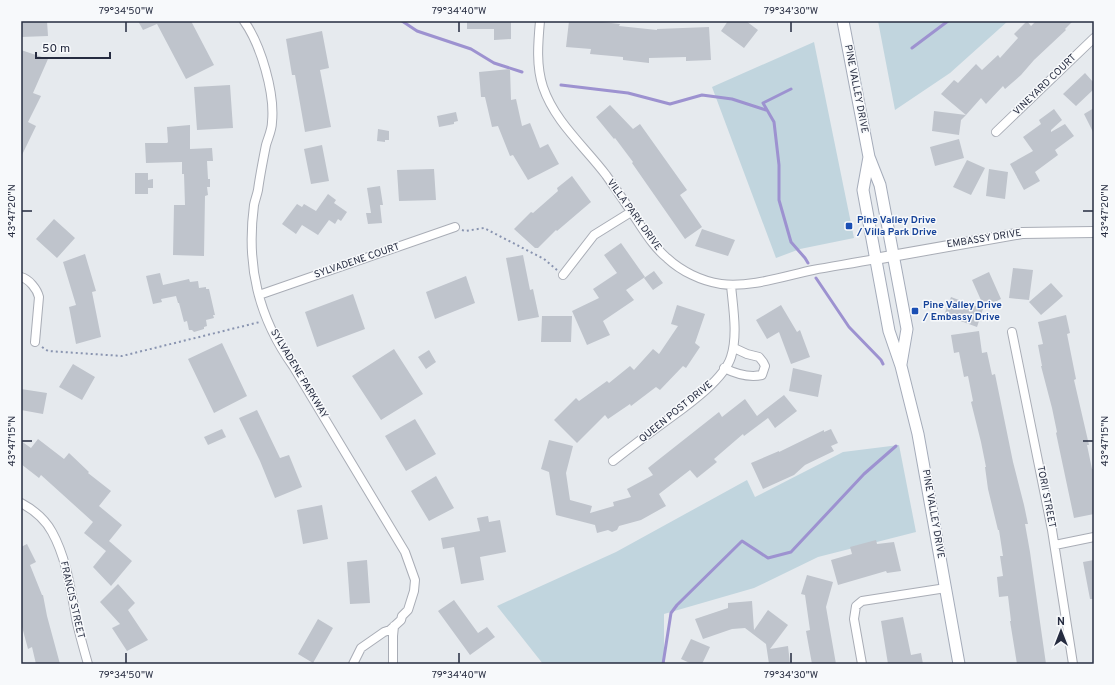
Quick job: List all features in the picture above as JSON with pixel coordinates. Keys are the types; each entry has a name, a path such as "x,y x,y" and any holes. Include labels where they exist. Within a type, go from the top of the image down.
{"main road":[{"name":"PINE VALLEY DRIVE","path":"843,21 869,157 880,185 907,329 901,366"},
{"name":"PINE VALLEY DRIVE","path":"869,157 863,190 889,332 901,366 918,434 959,664"}],"street":[{"name":"SYLVADENE PARKWAY","path":"244,21 259,50 267,75 273,106 272,123 259,178 253,220 253,265 260,302 278,341 407,557 415,580 414,591 408,610 390,630 384,632 361,648 353,664"},
{"name":"VILLA PARK DRIVE","path":"540,21 538,38 539,64 544,87 550,104 560,120 605,174 657,248 676,266 688,273 707,280 731,285 757,282 876,259"},
{"name":"VINEYARD COURT","path":"996,132 1092,43"},
{"path":"562,275 594,235 631,212"},
{"name":"SYLVADENE COURT","path":"259,295 455,227"},
{"name":"EMBASSY DRIVE","path":"876,259 1022,233 1094,232"},
{"path":"21,276 37,291 39,297 39,312 35,342"},
{"name":"QUEEN POST DRIVE","path":"613,461 702,393 731,360 734,348 734,326 731,285"},
{"name":"TORII STREET","path":"1012,332 1055,545 1074,664"},
{"path":"724,368 739,375 762,375 765,366 759,357 747,354 734,348"},
{"name":"FRANCIS STREET","path":"21,503 44,520 53,532 66,565 78,625 88,664"},
{"path":"1055,545 1094,537"},
{"path":"862,664 854,619 856,606 862,602 946,588"},
{"path":"393,664 394,626"}],"path":[{"path":"455,227 465,231 484,228 544,259 562,275"},
{"path":"35,342 48,351 122,356 267,320"}],"shaded area":[{"path":"878,21 1008,21 950,73 895,110"},
{"path":"814,42 854,238 800,249 776,258 712,87"},
{"path":"899,445 916,532 818,557 754,588 664,614 664,664 543,664 497,606 616,552 747,480 755,497 843,452"}],"building":[{"path":"21,21 47,21 48,36 21,37"},
{"path":"138,21 191,21 214,65 186,79 157,24 143,30"},
{"path":"467,21 511,21 511,39 494,40 494,29 467,29"},
{"path":"569,21 593,21 620,24 619,26 657,30 709,27 711,60 686,61 686,57 649,58 649,63 623,60 623,57 590,54 591,49 566,47"},
{"path":"728,21 746,21 758,30 744,48 721,31"},
{"path":"1027,21 1031,26 1036,21 1073,21 1065,29 1066,30 1034,60 1021,75 1005,89 1003,86 986,104 981,98 966,115 941,94 954,80 958,83 976,64 982,70 998,55 1000,58 1018,38 1014,34"},
{"path":"322,31 329,68 320,70 331,127 305,132 295,75 292,75 286,39"},
{"path":"21,50 48,59 33,93 41,96 28,122 36,126 21,157"},
{"path":"510,69 511,100 516,99 522,126 530,123 540,148 548,144 559,164 528,180 513,155 510,156 498,126 492,127 485,97 481,97 479,72"},
{"path":"1085,73 1094,83 1094,89 1076,106 1063,94"},
{"path":"230,85 233,128 197,130 194,87"},
{"path":"610,105 633,129 640,124 687,190 680,195 702,227 685,239 632,163 633,162 615,138 614,139 596,117"},
{"path":"1094,108 1094,134 1084,114"},
{"path":"1054,109 1062,120 1051,130 1051,132 1065,124 1074,136 1055,150 1058,155 1035,172 1040,181 1024,190 1010,164 1033,151 1023,137 1041,124 1039,120"},
{"path":"934,111 966,115 961,120 959,135 932,131"},
{"path":"456,112 458,121 454,122 454,124 439,127 437,116"},
{"path":"190,125 190,149 212,148 213,161 207,161 210,187 207,187 208,195 205,196 204,256 173,255 174,205 185,205 182,162 146,163 145,143 167,143 167,127"},
{"path":"378,129 389,131 389,140 385,140 385,142 377,141"},
{"path":"959,139 964,158 935,166 930,147"},
{"path":"322,145 329,181 311,184 304,149"},
{"path":"967,160 985,168 971,195 953,187"},
{"path":"434,169 436,200 399,201 397,170"},
{"path":"989,169 1008,172 1005,199 986,196"},
{"path":"135,173 148,173 148,180 153,179 153,188 148,188 148,194 135,194"},
{"path":"572,176 591,202 557,231 556,230 538,248 535,248 514,229 531,212 533,213 558,191 557,188"},
{"path":"380,186 383,205 380,205 382,223 368,224 366,213 371,213 367,188"},
{"path":"328,194 336,200 334,203 347,212 341,221 338,219 335,224 329,220 318,235 302,225 296,234 282,224 297,204 302,207 304,204 316,211"},
{"path":"54,219 75,238 57,258 36,239"},
{"path":"702,229 735,240 728,256 695,246"},
{"path":"621,243 645,277 626,290 634,300 603,321 610,335 587,345 572,311 599,298 593,289 617,273 604,255"},
{"path":"85,254 96,291 92,292 101,337 76,344 69,307 76,305 63,262"},
{"path":"523,255 530,290 533,289 539,317 518,321 506,258"},
{"path":"1013,268 1033,270 1029,300 1009,298"},
{"path":"654,271 663,283 653,290 644,278"},
{"path":"989,272 1001,299 984,307 972,280"},
{"path":"160,273 163,285 189,279 190,282 198,281 199,288 206,287 206,289 209,289 215,315 213,315 214,318 206,320 207,326 204,327 204,329 194,332 189,330 187,321 184,322 176,296 161,299 162,302 153,304 146,276"},
{"path":"466,276 475,303 435,319 426,292"},
{"path":"1051,283 1063,296 1041,315 1029,302"},
{"path":"353,294 365,329 317,347 305,312"},
{"path":"951,297 983,309 977,327 944,315"},
{"path":"677,305 705,314 695,343 700,347 686,368 683,366 660,390 656,387 631,406 630,404 608,419 605,415 577,443 554,420 576,398 579,401 607,381 609,383 630,366 634,370 653,349 659,354 678,326 671,324"},
{"path":"781,305 797,332 800,330 810,357 791,364 779,332 767,339 756,320"},
{"path":"1066,315 1070,333 1067,334 1076,379 1074,380 1089,445 1087,445 1092,469 1094,469 1094,514 1074,518 1052,408 1041,366 1038,345 1043,344 1038,322"},
{"path":"542,316 572,316 571,342 541,342"},
{"path":"979,331 982,353 987,352 992,375 995,374 1013,462 1028,524 1025,524 1046,664 1017,664 1010,621 1008,596 999,597 997,577 1003,576 1000,556 1003,556 999,530 988,489 986,467 971,402 973,401 968,376 964,377 959,352 954,353 951,335"},
{"path":"222,343 247,396 214,413 188,359"},
{"path":"394,349 423,394 381,420 352,376"},
{"path":"429,350 436,362 426,369 418,357"},
{"path":"73,364 95,377 82,400 59,387"},
{"path":"793,368 822,375 818,397 789,391"},
{"path":"21,389 47,393 43,414 21,410"},
{"path":"784,395 797,411 775,428 768,418 744,436 743,434 714,459 717,462 697,478 690,470 659,494 666,506 641,520 619,526 617,530 612,532 608,530 597,533 595,525 556,515 549,472 541,469 549,440 573,446 566,473 570,500 592,506 590,513 614,506 613,502 631,497 627,489 653,475 648,468 719,412 722,417 745,399 757,416"},
{"path":"257,410 280,458 289,455 302,487 275,498 260,461 239,418"},
{"path":"415,419 436,454 406,471 385,436"},
{"path":"222,429 226,437 208,445 204,437"},
{"path":"831,429 838,443 831,446 834,451 805,465 794,475 763,489 751,463 779,452 824,430 824,432"},
{"path":"38,439 64,459 69,453 89,472 88,473 111,491 99,506 122,525 109,541 132,561 111,586 93,567 106,551 84,533 93,522 41,475 39,478 21,464 21,441 31,448"},
{"path":"436,476 454,508 429,521 411,491"},
{"path":"322,505 328,539 303,544 297,510"},
{"path":"488,516 489,522 500,520 506,552 480,557 484,580 461,584 454,547 443,549 441,538 480,531 477,518"},
{"path":"876,540 877,544 894,542 901,571 887,573 886,571 838,585 831,560 852,554 850,547"},
{"path":"27,544 36,562 30,565 43,595 60,664 36,664 32,647 28,649 21,623 21,547"},
{"path":"367,560 370,603 350,604 347,562"},
{"path":"1094,560 1094,599 1090,599 1083,562"},
{"path":"807,575 833,582 826,607 836,664 812,664 806,631 810,630 805,595 801,594"},
{"path":"118,584 135,603 128,610 148,640 127,651 112,628 120,624 100,602"},
{"path":"454,600 478,633 487,627 495,637 470,655 438,611"},
{"path":"752,601 754,630 768,610 788,625 770,649 788,646 790,664 769,664 766,644 745,628 732,629 703,639 695,619 728,608 728,603"},
{"path":"903,617 911,655 921,653 923,664 888,664 881,621"},
{"path":"318,619 333,628 313,663 298,654"},
{"path":"691,639 710,647 702,664 692,664 681,659"}],"waterway":[{"path":"402,21 417,31 471,49 494,63 522,72"},
{"path":"912,48 948,21"},
{"path":"561,85 628,93 670,104 702,95 732,99 766,110"},
{"path":"791,89 763,103 774,122 779,165 779,200 791,242 808,263"},
{"path":"816,278 849,327 881,360 883,364"},
{"path":"663,664 671,613 677,605 742,541 768,558 791,552 864,474 896,446"}],"place":[{"name":"Pine Valley Drive / Villa Park Drive","path":"849,226"},
{"name":"Pine Valley Drive / Embassy Drive","path":"915,311"}]}
